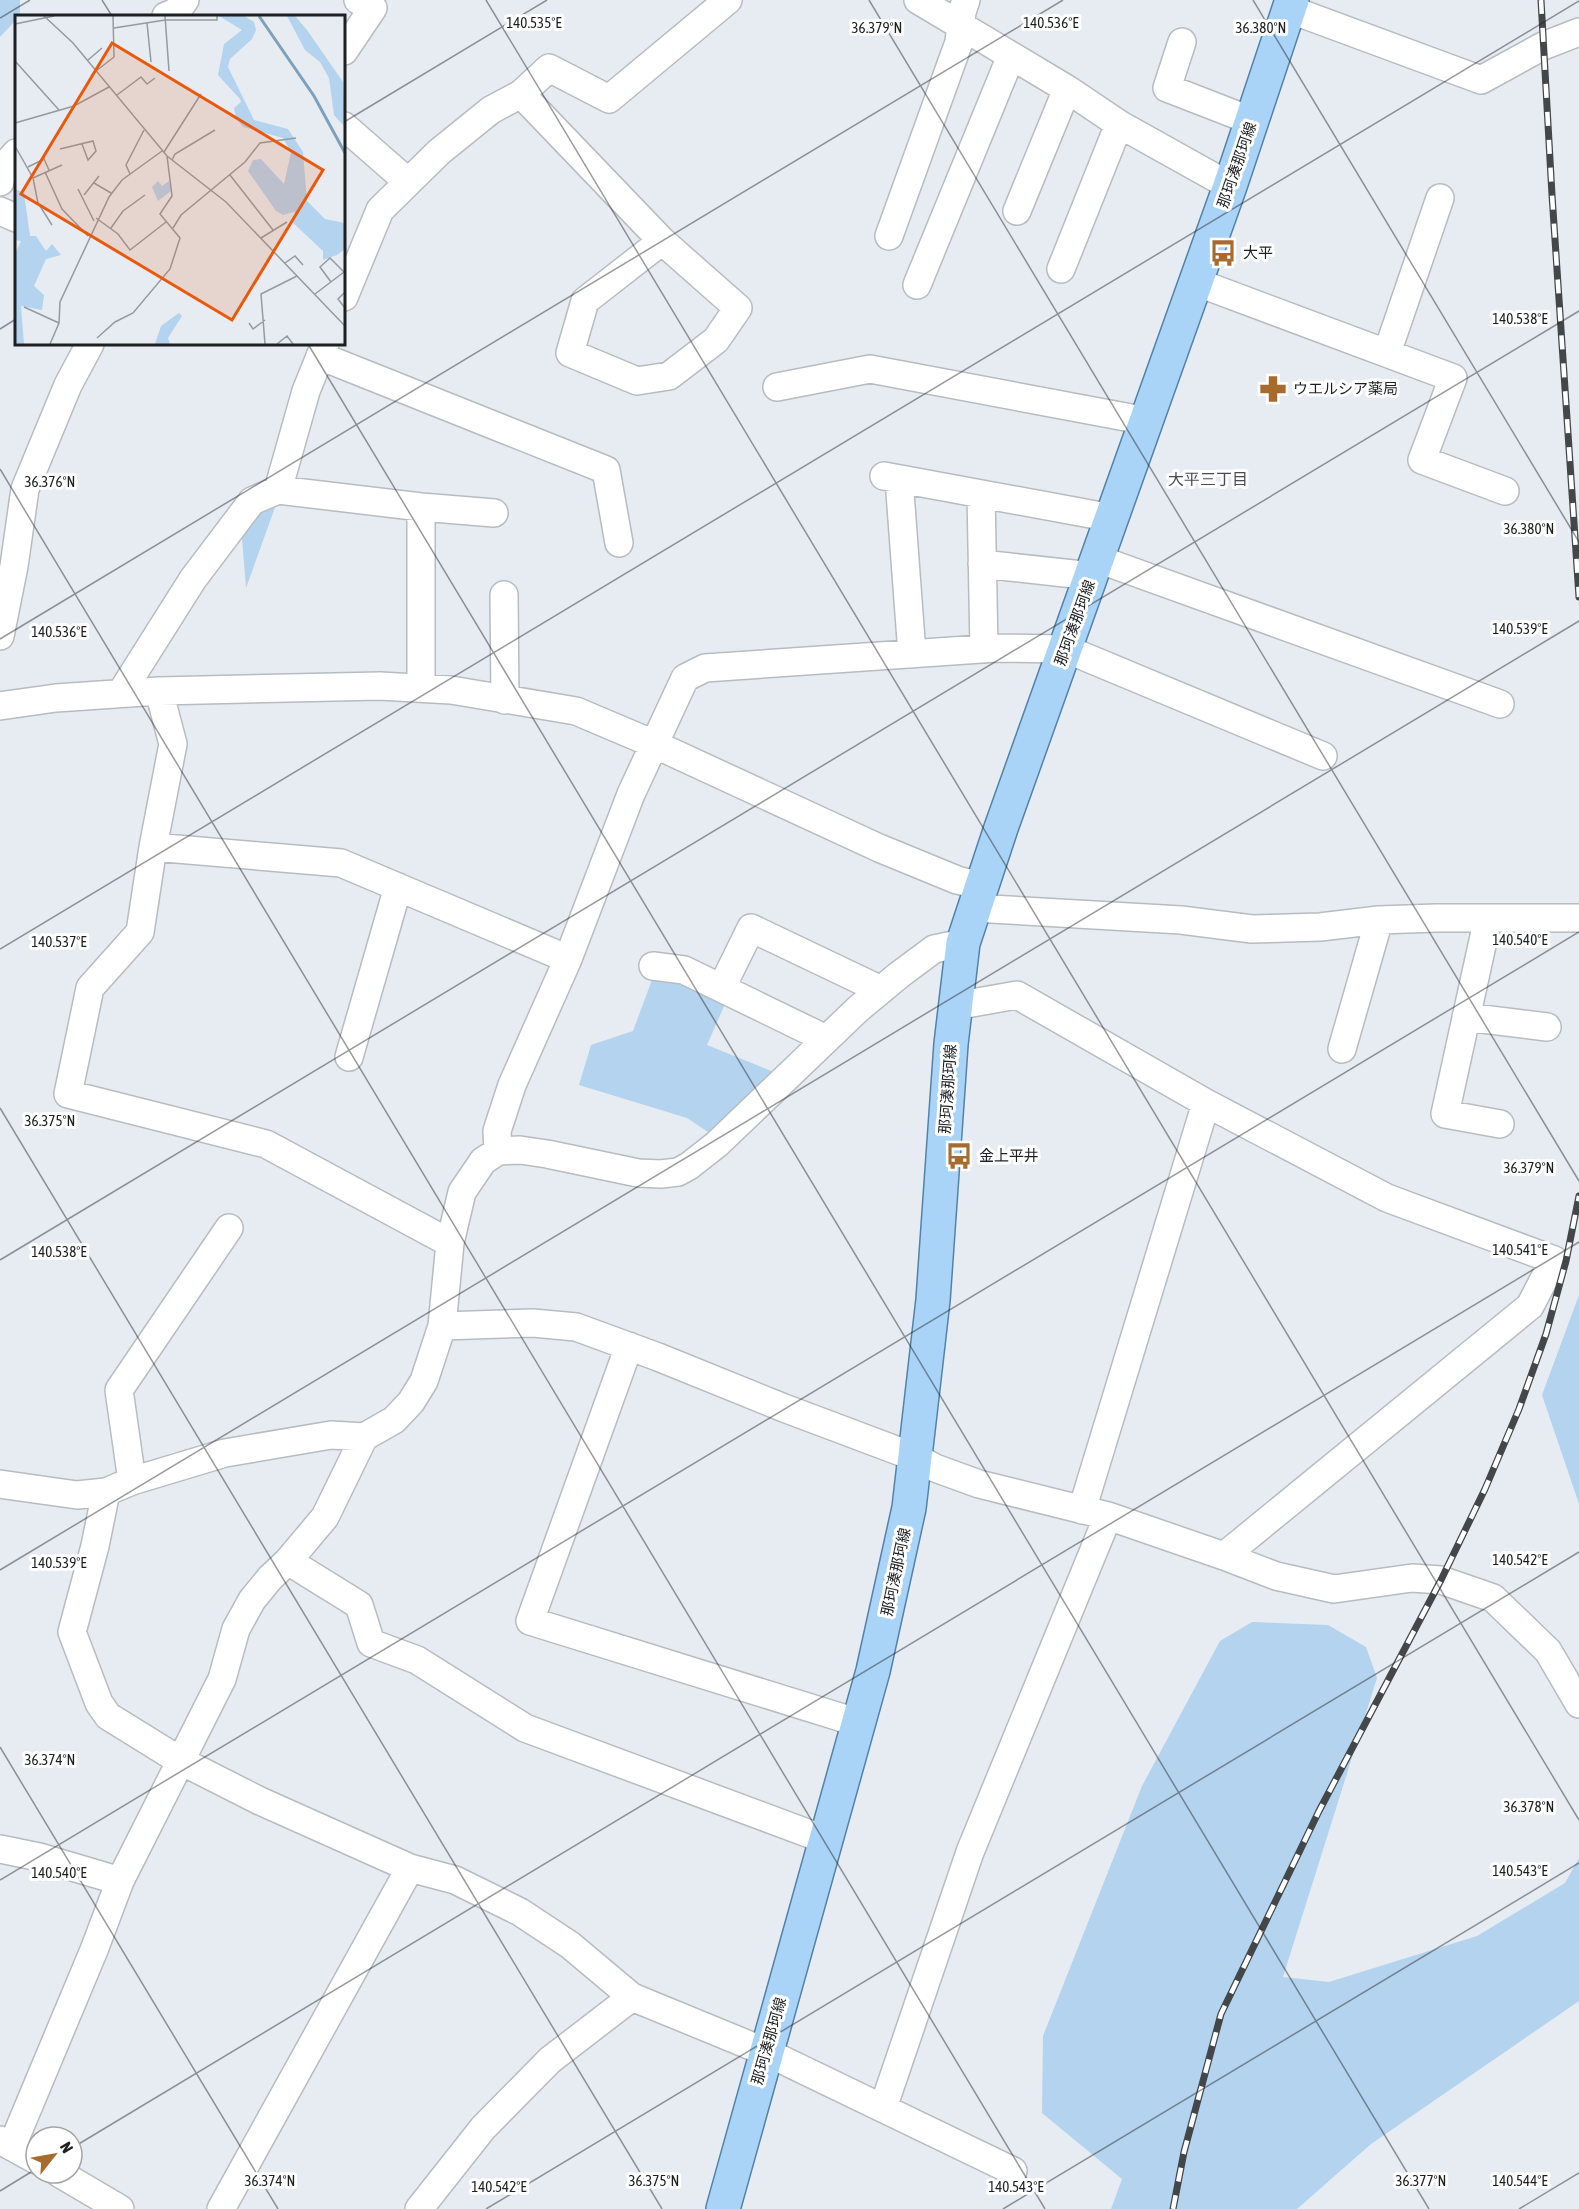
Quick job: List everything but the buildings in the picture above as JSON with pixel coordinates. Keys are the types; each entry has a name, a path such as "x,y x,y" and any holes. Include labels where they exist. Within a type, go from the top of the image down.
{"main road":[{"name":"那珂湊那珂線","path":"723,2209 859,1723 887,1612 909,1508 917,1458 933,1300 955,1006 963,943 977,897 1230,186 1291,4"}],"street":[{"path":"345,50 373,8 358,0"},
{"path":"345,295 380,210 439,152 491,110 520,94 549,68 609,99 728,0"},
{"path":"918,0 964,13 1011,56 1067,89 1119,124 1230,186"},
{"path":"1291,4 1481,80 1543,46 1579,32"},
{"path":"888,236 959,42 964,13"},
{"path":"1182,42 1167,88 1252,121"},
{"path":"917,285 1011,56"},
{"path":"1017,211 1067,89"},
{"path":"520,94 663,241 738,308 716,340 669,376 637,381 570,353 585,301 663,241"},
{"path":"1061,269 1119,124"},
{"path":"345,127 408,182"},
{"path":"0,182 3,168 15,154"},
{"path":"1387,353 1440,198"},
{"path":"0,211 15,218"},
{"path":"1196,282 1453,378 1422,460 1505,491"},
{"path":"0,636 14,566 25,489 68,385 89,345"},
{"path":"278,490 306,391 323,350 606,470 619,543"},
{"path":"777,387 870,369 1147,421"},
{"path":"912,654 892,478 1112,518"},
{"path":"121,693 193,579 252,501 278,490 494,513"},
{"path":"981,494 984,649"},
{"path":"421,507 421,687"},
{"path":"982,564 1095,568 1500,704"},
{"path":"504,595 505,700"},
{"path":"498,1151 497,1131 512,1085 568,959 631,794 685,678 705,668 984,649 1066,649 1323,756"},
{"path":"0,706 56,698 159,691 421,687 576,711 654,744 879,848 957,880 977,897 1252,929 1320,927 1379,920 1579,918"},
{"path":"159,691 173,744 153,847 140,932 90,988 68,1094 266,1144 450,1244"},
{"path":"153,847 341,863 568,959"},
{"path":"350,1057 398,887"},
{"path":"1488,918 1444,1114 1500,1124"},
{"path":"1342,1049 1379,920"},
{"path":"722,987 751,928 881,990"},
{"path":"0,1484 77,1496 106,1492 132,1481 225,1453 331,1435 363,1437 394,1420 411,1402 424,1381 442,1326 450,1244 462,1192 483,1161 498,1151 520,1150 638,1173 678,1172 717,1144 826,1039 917,960 934,949 963,943"},
{"path":"652,966 684,970 826,1039"},
{"path":"955,1006 1017,994 1206,1103 1387,1198 1554,1260 1530,1306 1224,1556"},
{"path":"1466,1017 1546,1027"},
{"path":"1082,1510 1206,1103"},
{"path":"132,1481 119,1390 229,1228"},
{"path":"442,1326 533,1323 576,1328 628,1346 979,1484 1108,1516 1276,1576 1334,1589 1412,1578 1441,1580 1493,1598 1548,1651 1579,1704"},
{"path":"628,1346 530,1621 859,1723"},
{"path":"24,2153 6,2143 94,1950 120,1881 179,1760 222,1679 236,1629 252,1600 325,1517 363,1437"},
{"path":"106,1492 95,1546 72,1632 99,1703 108,1716 179,1760 260,1801 410,1868 455,1880 520,1911 570,1945 632,1997 766,2052 1013,2171"},
{"path":"883,2108 970,1852 1108,1516"},
{"path":"288,1561 359,1605 370,1643 417,1660 525,1728 826,1840"},
{"path":"0,1849 39,1857 120,1881"},
{"path":"221,2209 410,1868"},
{"path":"419,2209 483,2128 549,2060 632,1997"},
{"path":"79,2185 120,2209"}],"shaded area":[{"path":"0,0 20,0 20,15 15,15 15,21 0,37"},
{"path":"278,499 246,588 241,526"},
{"path":"653,977 728,997 707,1045 781,1075 717,1138 687,1118 579,1085 591,1045 633,1031"},
{"path":"1579,1295 1579,1504 1542,1395"},
{"path":"1252,1622 1328,1625 1366,1647 1377,1678 1283,1977 1329,1982 1477,1936 1565,1883 1579,1858 1579,2001 1371,2144 1297,2209 1111,2209 1122,2179 1042,2113 1043,2036 1142,1786 1220,1641"}],"railway":[{"path":"1541,0 1579,597"},
{"path":"1173,2209 1184,2152 1221,2014 1319,1811 1441,1580 1485,1489 1519,1409 1546,1334 1566,1261 1579,1196"}],"place":[{"name":"大平","path":"1223,253"},
{"name":"ウエルシア薬局","path":"1273,389"},
{"name":"金上平井","path":"959,1156"}],"district":[{"name":"大平三丁目","path":"1208,479"}]}
